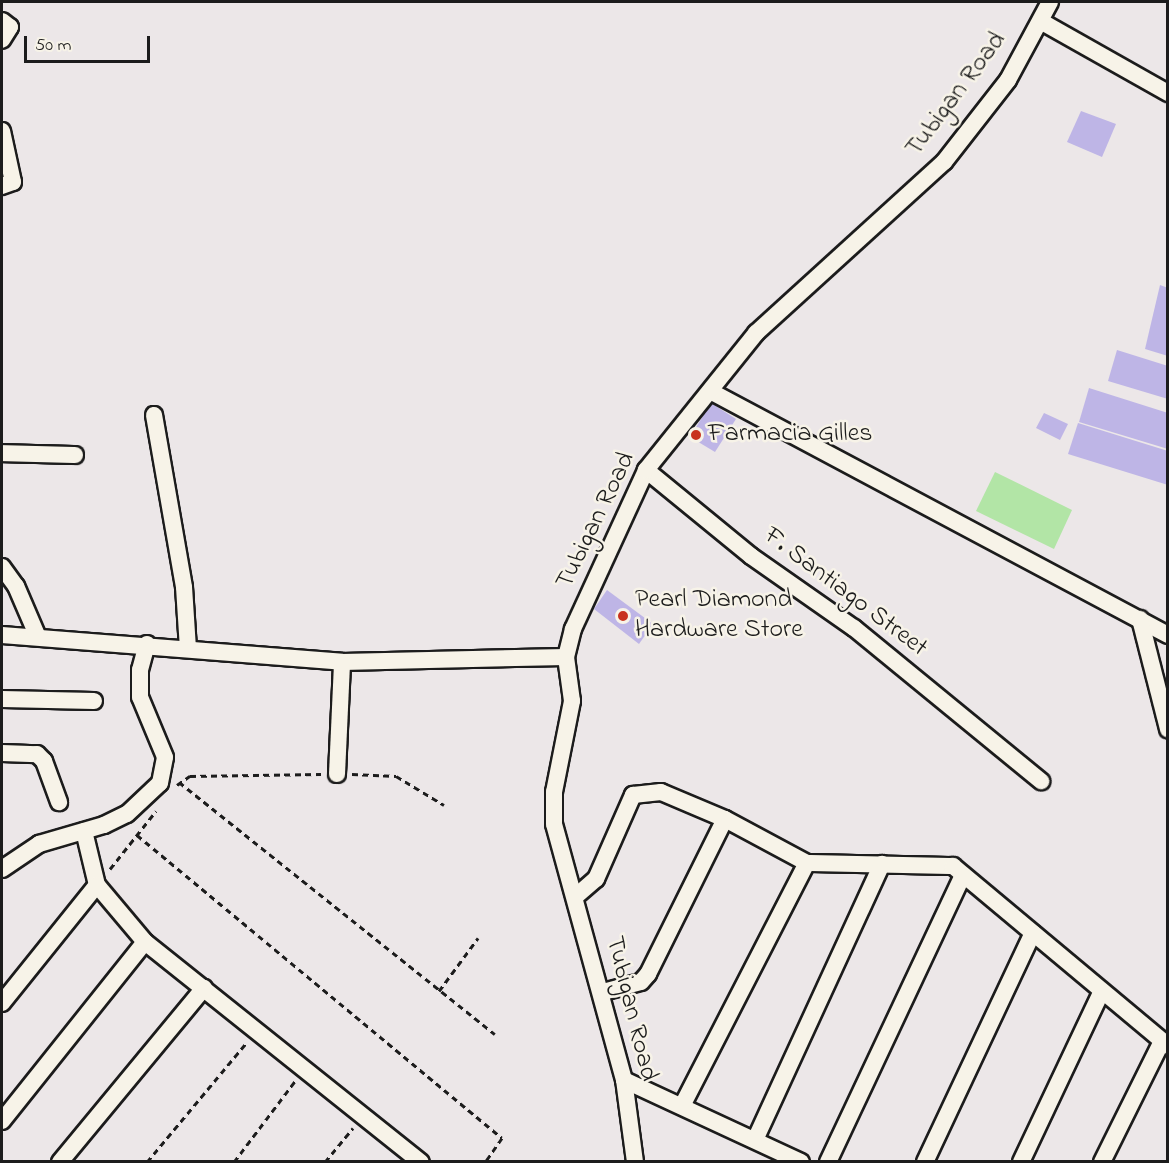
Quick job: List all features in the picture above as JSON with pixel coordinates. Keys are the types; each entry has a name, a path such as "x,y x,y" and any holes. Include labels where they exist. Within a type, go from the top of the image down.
{"street":[{"name":"Tubigan Road","path":"635,1161 624,1080 603,992 554,824 554,792 572,701 566,657 573,629 646,470 756,333 944,162 1008,80 1042,22 1050,2"},
{"path":"2,21 10,27 2,40"},
{"path":"1042,22 1167,93"},
{"path":"2,131 13,182 2,186"},
{"path":"710,391 1167,635"},
{"path":"154,415 184,587 188,650"},
{"path":"2,453 75,455"},
{"name":"F. Santiago Street","path":"646,470 751,556 863,635 1041,781"},
{"path":"2,567 16,586 36,635"},
{"path":"1140,619 1150,646 1167,729"},
{"path":"2,635 36,635 342,662 566,657"},
{"path":"2,869 39,844 84,831 127,814 152,793 164,774 165,757 140,698 140,670 147,644"},
{"path":"338,774 342,662"},
{"path":"2,699 94,701"},
{"path":"2,753 37,753 44,761 59,802"},
{"path":"575,897 596,879 633,795 661,792 725,819 807,863 953,866 1165,1044 1102,1161"},
{"path":"603,992 641,982 648,974 725,819"},
{"path":"84,831 97,885 145,942 421,1161"},
{"path":"683,1104 807,863"},
{"path":"755,1140 882,864"},
{"path":"828,1161 963,875"},
{"path":"2,1003 97,885"},
{"path":"926,1161 1033,933"},
{"path":"2,1121 145,942"},
{"path":"60,1161 204,988"},
{"path":"1021,1161 1102,991"},
{"path":"624,1080 683,1104 801,1161"}],"path":[{"path":"172,791 179,782 190,777 338,774 396,776 444,805"},
{"path":"179,782 495,1034"},
{"path":"97,885 158,809"},
{"path":"137,835 502,1138 485,1161"},
{"path":"439,991 478,938"},
{"path":"147,1161 256,1030"},
{"path":"234,1161 305,1068"},
{"path":"326,1161 364,1115"}],"green space":[{"path":"995,472 1072,510 1054,549 976,511"}],"building":[{"path":"1081,111 1116,124 1102,157 1067,142"},
{"path":"1160,285 1168,288 1168,356 1145,349"},
{"path":"1117,350 1168,366 1168,399 1108,381"},
{"path":"1089,388 1168,413 1168,449 1079,422"},
{"path":"711,403 736,419 715,452 690,437"},
{"path":"1044,413 1068,424 1060,440 1036,428"},
{"path":"1078,423 1168,451 1168,485 1068,454"},
{"name":"Pearl Diamond Hardware Store","path":"607,590 653,624 639,644 594,609"}],"place":[{"name":"Farmacia Gilles","path":"696,435"},
{"name":"Pearl Diamond Hardware Store","path":"623,616"}]}
